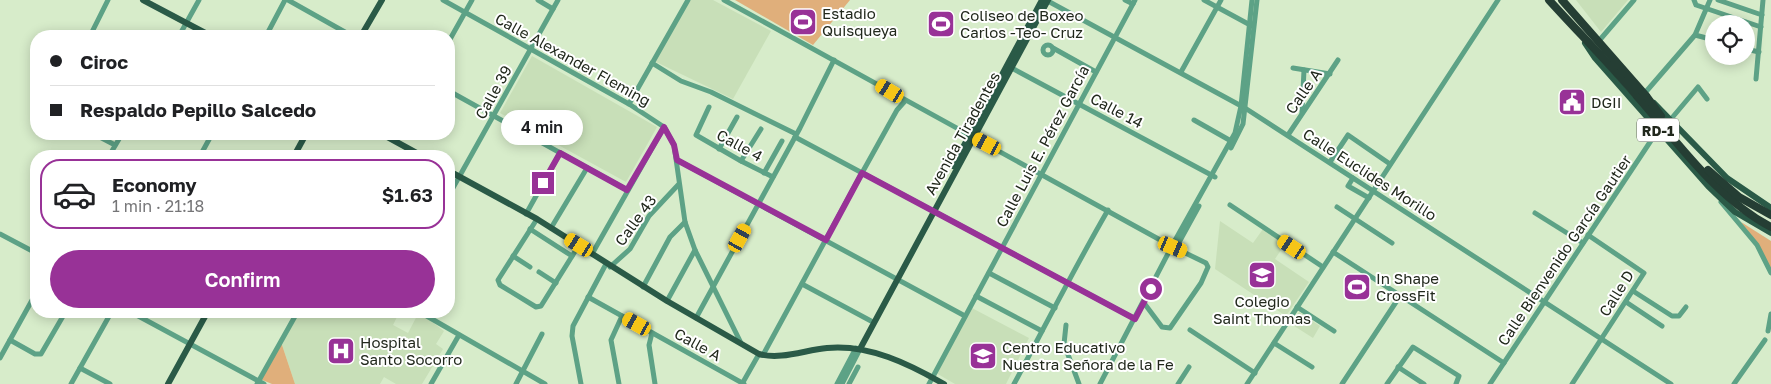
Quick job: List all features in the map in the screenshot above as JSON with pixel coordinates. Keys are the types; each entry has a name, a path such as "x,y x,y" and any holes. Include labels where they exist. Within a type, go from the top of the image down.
{"highway":[{"name":"RD-1","path":"1549,0 1624,80 1715,184 1771,233"},
{"name":"RD-1","path":"1562,0 1685,143 1729,189 1771,215"}],"main road":[{"path":"143,0 200,30"},
{"path":"364,30 382,0"},
{"name":"Avenida Tiradentes","path":"858,349 1046,0"},
{"name":"RD-1","path":"1578,32 1595,58 1708,186 1746,220 1771,233"},
{"name":"RD-1","path":"1645,95 1671,119 1727,178 1771,208"},
{"path":"398,140 413,150"},
{"path":"455,175 537,219 643,287 742,346 761,354 776,356 828,348 858,349 885,356 944,384"},
{"name":"Avenida Tiradentes","path":"858,349 870,321 895,278"},
{"path":"168,384 204,318"}],"street":[{"path":"93,30 108,0"},
{"path":"183,30 199,0"},
{"path":"269,30 286,0 341,30"},
{"name":"Calle Alexander Fleming","path":"443,0 629,104 664,127"},
{"path":"455,30 472,0"},
{"path":"538,0 553,9"},
{"name":"Calle 39","path":"455,184 558,0"},
{"path":"629,104 688,0"},
{"path":"724,0 905,101 1042,173 1173,247 1206,263 1208,267 1201,283 1170,328 1166,329 1144,303"},
{"name":"Calle Euclides Morillo","path":"1046,0 1243,107 1671,384"},
{"path":"1125,0 1134,2"},
{"path":"1204,0 1252,25"},
{"path":"1181,72 1221,0"},
{"path":"1252,0 1252,25"},
{"path":"1100,384 1173,247 1240,132 1252,25 1257,0"},
{"path":"1248,384 1498,0"},
{"path":"1598,42 1634,0"},
{"path":"1694,0 1696,5 1706,10 1761,27"},
{"path":"1645,95 1695,35 1710,0"},
{"path":"1716,12 1718,0 1762,14"},
{"path":"1756,79 1763,0"},
{"name":"Calle Luis E. Pérez García","path":"929,384 1134,2"},
{"path":"1695,35 1705,38"},
{"path":"1053,48 1096,72"},
{"path":"1755,51 1759,52"},
{"path":"696,318 796,136 834,60"},
{"name":"Calle A","path":"1288,135 1338,60"},
{"path":"652,63 660,70 711,92 796,136 1135,319"},
{"name":"Calle 14","path":"1009,67 1214,176"},
{"path":"1293,68 1330,74"},
{"path":"1302,113 1304,70"},
{"path":"1671,119 1698,87 1707,99"},
{"path":"455,94 627,190"},
{"path":"897,110 900,97"},
{"path":"743,384 802,284 897,110 905,101"},
{"name":"Calle 4","path":"709,107 695,134 741,162 774,177"},
{"path":"1214,176 1231,141 1243,107"},
{"path":"719,149 737,117"},
{"path":"1194,120 1231,141"},
{"path":"664,127 674,145 677,160 678,186 685,222 695,250 714,285 742,346"},
{"path":"592,254 664,127"},
{"path":"741,162 761,129"},
{"name":"Calle Bienvenido García Gautier","path":"1490,384 1658,130"},
{"path":"1330,162 1348,135 1390,164"},
{"path":"105,140 115,145"},
{"path":"112,150 118,140"},
{"path":"764,173 782,141"},
{"path":"526,214 560,153"},
{"path":"677,160 966,316"},
{"path":"551,228 587,168"},
{"path":"1353,178 1348,186 1369,198"},
{"name":"Calle 43","path":"580,384 572,336 573,326 608,265 630,249 649,216 678,186"},
{"path":"1708,186 1757,246 1771,273"},
{"path":"1230,205 1323,267"},
{"path":"1337,207 1392,243"},
{"path":"1014,384 1067,282 1108,210"},
{"path":"1536,213 1583,243"},
{"path":"537,219 498,280 500,286 539,307 579,245"},
{"path":"643,287 670,237 685,222"},
{"path":"530,229 572,256"},
{"path":"0,234 30,250"},
{"name":"Calle D","path":"1572,384 1644,272 1588,235"},
{"path":"667,301 695,250"},
{"path":"1333,252 1504,362"},
{"path":"513,256 530,267"},
{"path":"539,272 556,283"},
{"path":"989,273 1055,308"},
{"path":"802,284 870,321"},
{"path":"1633,291 1672,316 1679,316 1686,307"},
{"path":"976,296 1042,331"},
{"path":"1342,384 1400,296"},
{"name":"Calle A","path":"588,297 743,384"},
{"path":"1626,302 1662,326"},
{"path":"0,358 30,304"},
{"path":"1297,307 1334,331"},
{"path":"1734,384 1768,340 1764,334 1770,332 1771,314"},
{"path":"620,384 611,340 622,316"},
{"path":"10,340 34,354 41,354 62,318"},
{"path":"72,384 108,318"},
{"path":"142,318 258,383 264,384"},
{"path":"258,383 294,318"},
{"path":"430,318 545,384"},
{"path":"1066,325 1064,344 1079,384"},
{"path":"1190,330 1254,373"},
{"path":"652,333 649,345 655,384"},
{"path":"431,384 459,334"},
{"path":"516,384 542,334"},
{"path":"1274,343 1312,367"},
{"path":"1387,384 1412,348 1416,348 1459,376 1456,384"},
{"name":"Avenida Tiradentes","path":"837,384 858,349"},
{"name":"Avenida Tiradentes","path":"842,384 858,349"},
{"path":"849,384 858,367"},
{"path":"1178,384 1189,367"},
{"path":"80,368 110,384"},
{"path":"1398,368 1424,384"}],"shaded area":[{"path":"689,0 713,0 771,31 733,99 654,61"},
{"name":"Estadio Quisqueya","path":"735,0 850,0 813,45"},
{"path":"1576,0 1628,0 1601,32"},
{"path":"532,56 657,127 626,182 500,113"},
{"name":"Colegio Saint Thomas","path":"1220,221 1253,243 1263,229 1285,244 1275,259 1309,282 1286,316 1215,269"},
{"path":"1741,222 1771,241 1771,272"},
{"name":"Centro Educativo Nuestra Señora de la Fe","path":"970,307 1029,338 1006,384 955,384 936,373"},
{"path":"1299,312 1320,326 1313,338 1291,324"},
{"name":"Hospital Santo Socorro","path":"295,318 396,318 393,325 408,333 416,318 427,318 444,331 436,344 443,349 422,384 396,384 384,377 380,384 295,384 281,342"},
{"path":"281,342 295,384 272,384 260,379"}],"place":[{"name":"Estadio Quisqueya","path":"803,22"},
{"name":"Coliseo de Boxeo Carlos -Teo- Cruz","path":"941,24"},
{"name":"DGII","path":"1572,102"},
{"name":"Colegio Saint Thomas","path":"1262,275"},
{"name":"In Shape CrossFit","path":"1357,287"},
{"name":"Hospital Santo Socorro","path":"341,351"},
{"name":"Centro Educativo Nuestra Señora de la Fe","path":"983,356"}],"route":[{"path":"543,183 560,153 627,190 664,127 674,145 677,160 826,240 862,173 1002,246 1135,319 1151,289"}]}
